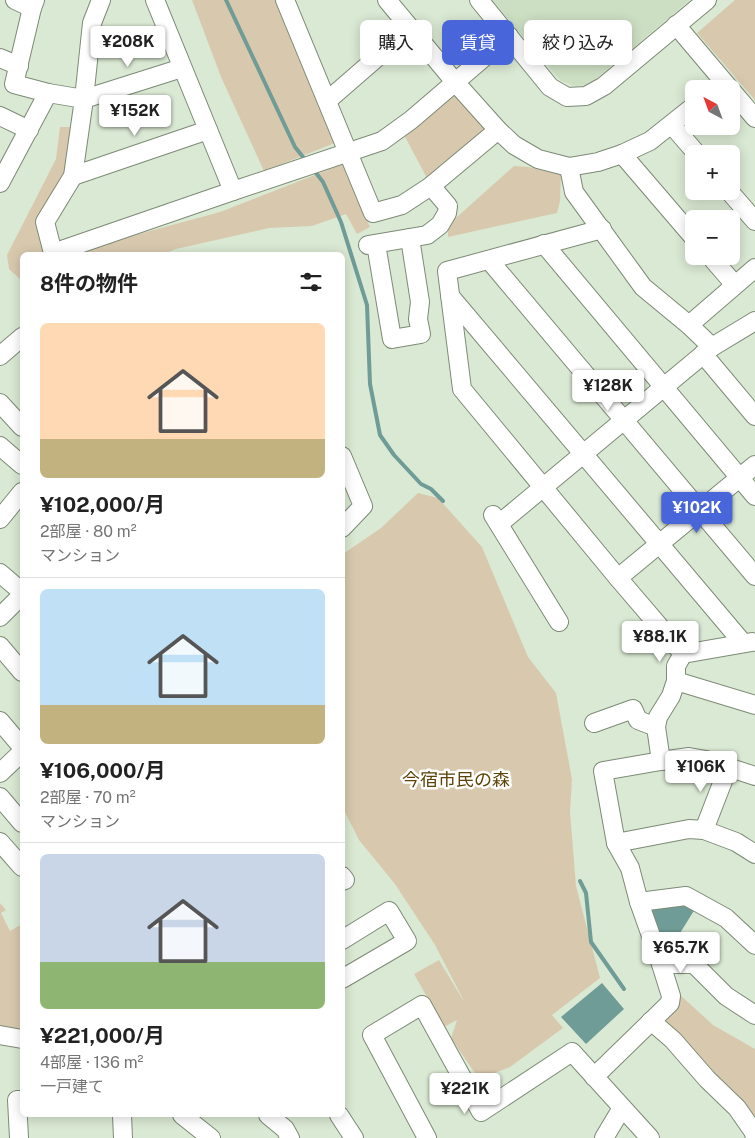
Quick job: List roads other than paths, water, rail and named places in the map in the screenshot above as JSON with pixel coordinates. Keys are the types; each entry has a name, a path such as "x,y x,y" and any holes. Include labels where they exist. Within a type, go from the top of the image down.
{"street":[{"path":"15,0 33,4 14,84 48,93 84,99 182,68"},
{"path":"53,252 44,222 73,176 92,23 101,0"},
{"path":"155,0 232,191"},
{"path":"387,0 404,20"},
{"path":"479,0 496,20"},
{"path":"514,42 550,87 567,97 586,96 604,86 707,0"},
{"path":"287,1 373,213 402,205 431,186 498,130"},
{"path":"676,26 719,80"},
{"path":"432,54 498,130 514,145 538,159 569,167 598,162 622,154 650,141 685,114"},
{"path":"0,58 19,66"},
{"path":"327,101 368,65"},
{"path":"56,252 382,141 411,120 475,65"},
{"path":"0,181 48,93"},
{"path":"740,102 755,118"},
{"path":"0,116 29,130"},
{"path":"672,125 689,145"},
{"path":"73,176 208,130"},
{"path":"622,154 685,228"},
{"path":"569,167 574,192 643,287 689,325 755,416"},
{"path":"410,238 420,302 418,319 421,334 392,339 372,245 410,238 427,235 440,225 447,213 448,206 431,186"},
{"path":"737,200 755,221"},
{"path":"602,229 447,272 462,389 683,654"},
{"path":"544,244 755,496"},
{"path":"489,260 755,576"},
{"path":"718,265 735,285"},
{"path":"689,325 755,268"},
{"path":"450,296 659,544 749,642"},
{"path":"559,622 500,518 524,502 708,350 753,326"},
{"path":"0,356 20,339"},
{"path":"10,408 20,424"},
{"path":"0,446 20,463"},
{"path":"345,463 363,506 345,525"},
{"path":"618,578 755,465"},
{"path":"0,520 20,495"},
{"path":"0,573 20,591"},
{"path":"0,617 20,595"},
{"path":"661,761 656,727 658,717 671,696 676,681 676,666 683,654 749,642"},
{"path":"0,646 20,670"},
{"path":"676,681 755,705"},
{"path":"594,723 633,709 638,720 656,727"},
{"path":"0,721 20,745"},
{"path":"0,773 20,754"},
{"path":"594,1077 670,1003 671,996 638,902 630,868 616,843 603,771 689,757 706,760 755,776"},
{"path":"704,830 728,768"},
{"path":"1,801 20,820"},
{"path":"616,843 688,829 704,830 736,842 755,854"},
{"path":"0,842 20,865"},
{"path":"638,902 686,896 726,918 755,945"},
{"path":"345,938 388,911 407,941 345,977"},
{"path":"661,964 694,964 726,996 755,1015"},
{"path":"427,1138 372,1034 422,1005 481,1112 572,1052 650,1138"},
{"path":"651,1021 673,1040 707,1079 737,1108 755,1137"},
{"path":"0,1036 20,1039"},
{"path":"19,1138 17,1100 20,1100"},
{"path":"604,1138 622,1108"},
{"path":"185,1117 211,1138"},
{"path":"270,1117 285,1129 290,1138"},
{"path":"340,1117 354,1138"}],"water":[{"path":"679,904 695,909 667,954 664,952 650,915 653,908"},
{"path":"602,983 624,1009 586,1044 561,1017"}],"waterway":[{"path":"226,0 295,147 307,162"},
{"path":"313,169 323,182 341,222 367,305 370,384 380,435 394,455 421,484 431,489 443,501"},
{"path":"580,881 586,893 591,942 624,989"}],"park label":[{"name":"今宿市民の森","path":"456,780"}]}
